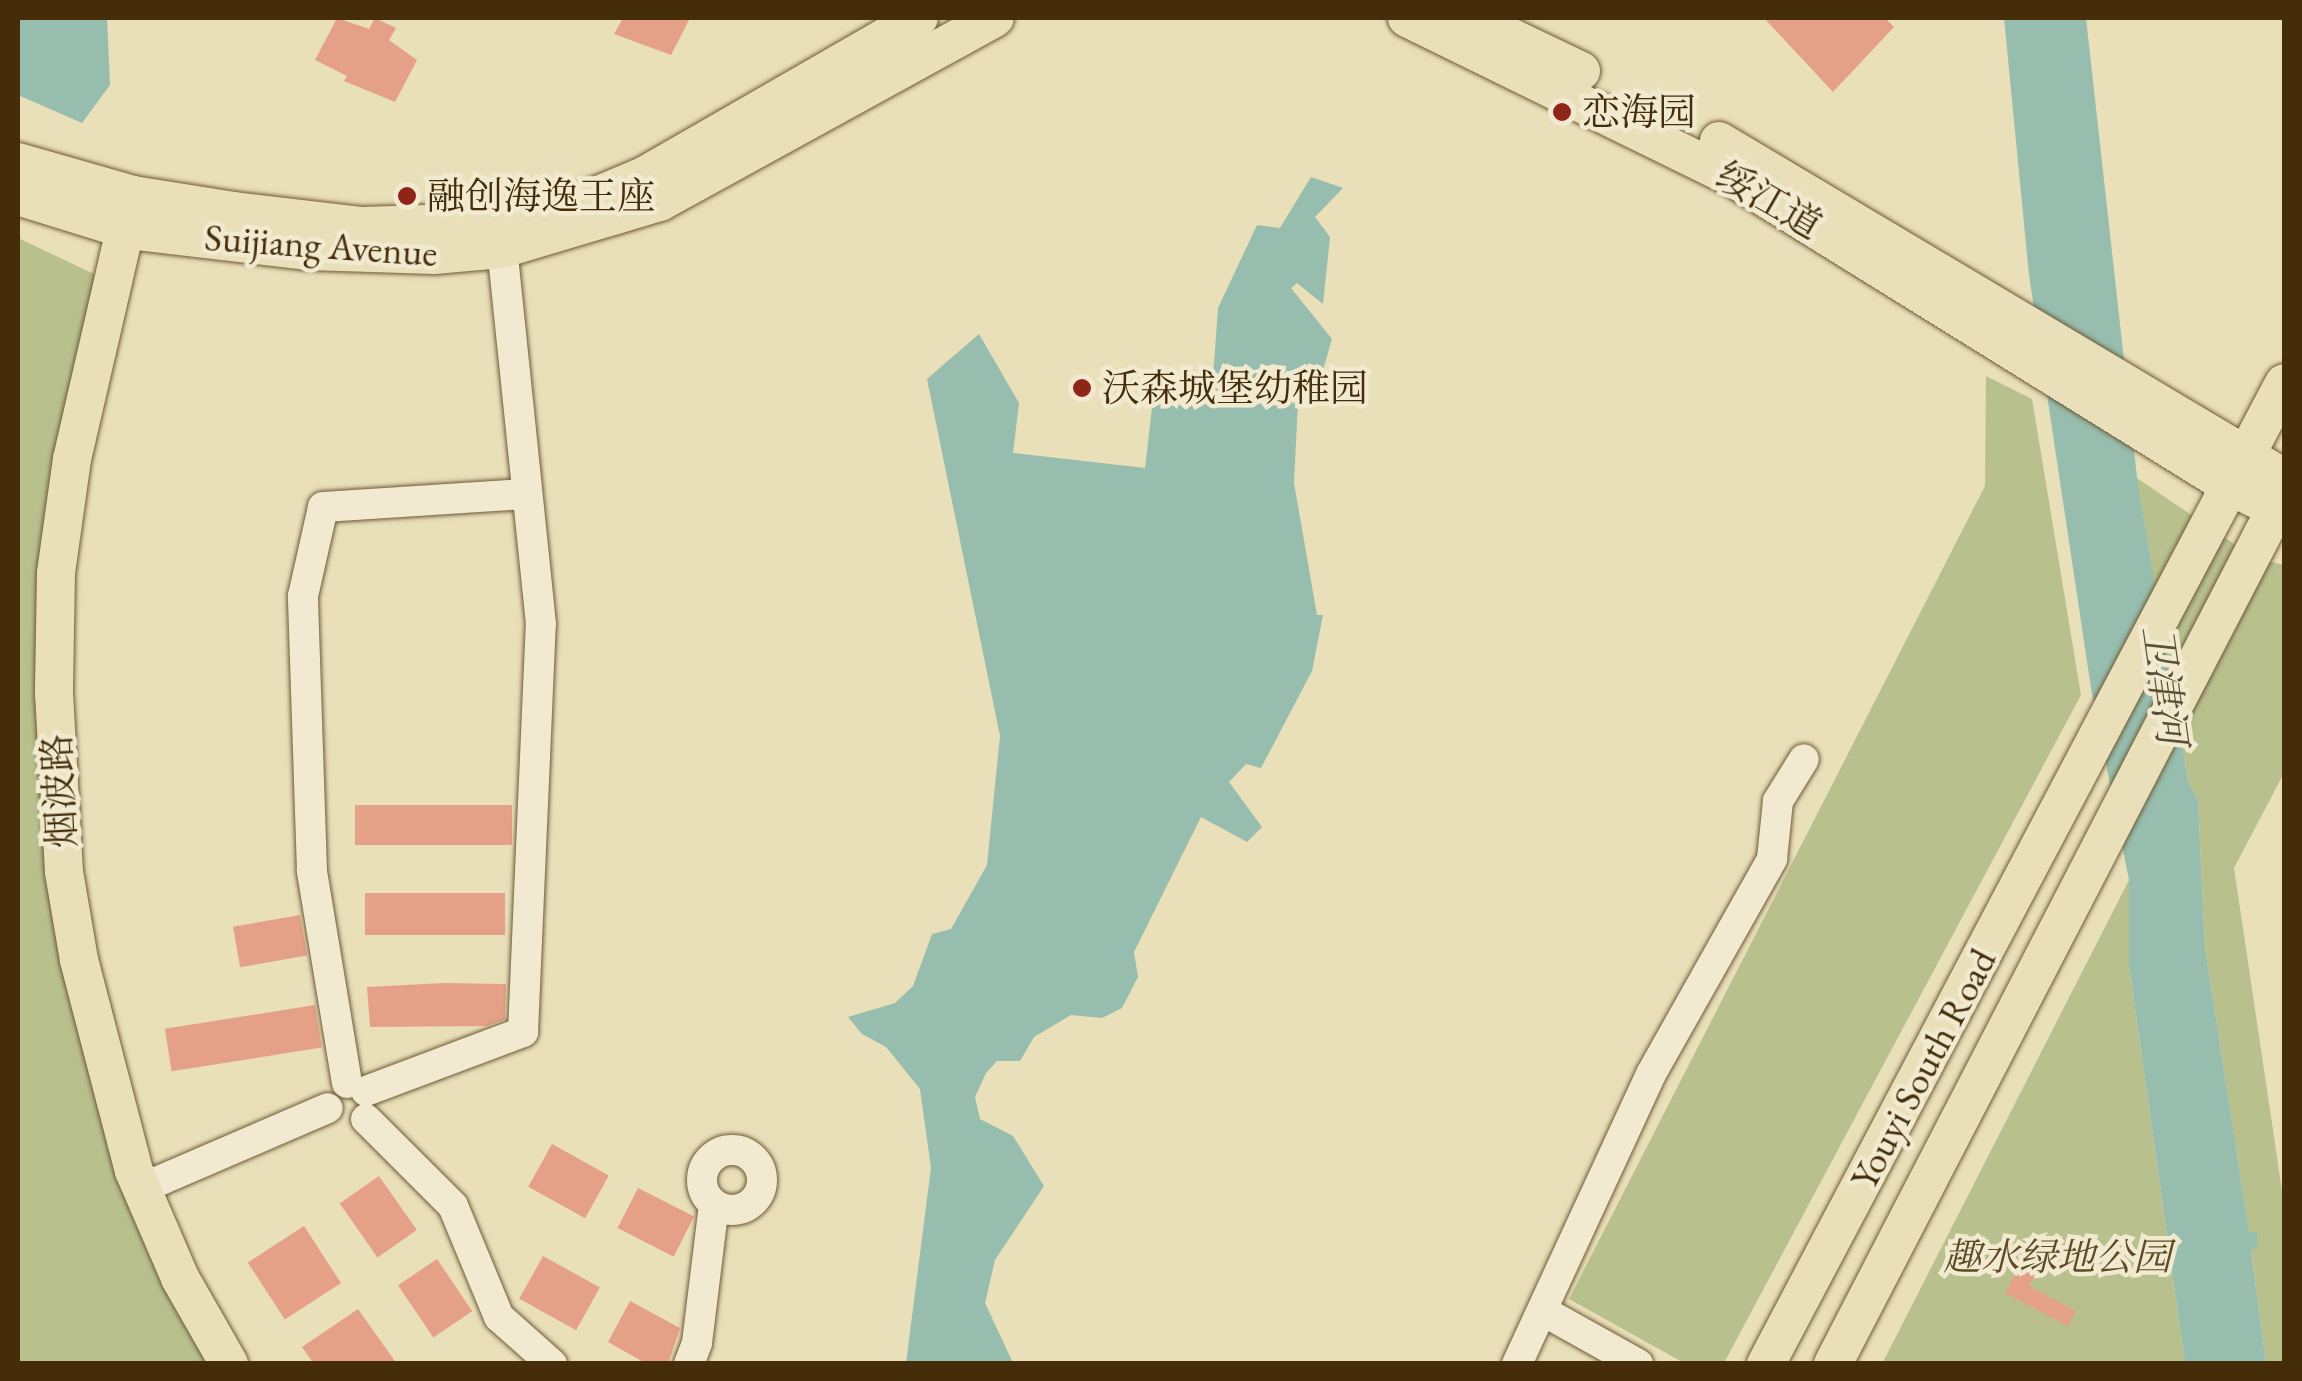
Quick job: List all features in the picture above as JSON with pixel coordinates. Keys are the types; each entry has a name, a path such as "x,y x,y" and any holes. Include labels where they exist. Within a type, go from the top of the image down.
{"main road":[{"name":"Suijiang Avenue","path":"18,162 141,214 426,228 533,215 644,176 919,18"},
{"name":"Suijiang Avenue","path":"18,196 369,256 502,249 592,227 660,202 995,18"},
{"name":"绥江道","path":"1407,18 1735,179 2011,332"},
{"name":"绥江道","path":"1470,18 1786,177 2011,332"},
{"name":"烟波路","path":"141,214 74,576 68,776 84,919 154,1183 240,1364"},
{"name":"烟波路","path":"141,214 72,459 56,573 54,693 64,872 134,1171 180,1278 229,1364"},
{"path":"2011,332 2282,498"},
{"path":"2145,416 2228,421 2256,407 2284,380"},
{"name":"Youyi South Road","path":"1766,1364 2080,775 2284,380"},
{"path":"2237,472 2284,443"},
{"name":"Youyi South Road","path":"1833,1364 2282,498"}],"street":[{"path":"154,1183 328,1108 346,1126 359,1098 523,1032 540,624 502,249"},
{"path":"526,494 323,507 304,596 312,871 359,1098 454,1206 499,1317 552,1364"},
{"path":"1517,1364 1651,1074 1772,859 1778,801 1804,759"},
{"path":"689,1364 697,1344 714,1204"},
{"path":"1543,1311 1638,1364"}],"green space":[{"path":"18,238 94,274 101,289 39,701 117,1153 206,1363 18,1363"},
{"path":"1986,376 2032,399 2081,695 1724,1363 1684,1363 1569,1299 1985,486"},
{"path":"2137,478 2253,557 2284,565 2284,773 2234,868 2284,1204 2284,1363 2266,1363 2251,1249 2257,1232 2249,1233 2205,948 2198,801 2188,781"},
{"name":"趣水绿地公园","path":"2129,880 2129,965 2185,1363 1882,1364"}],"water":[{"path":"18,18 107,18 110,85 82,123 18,95"},
{"name":"卫津河","path":"2004,18 2086,18 2137,477 2188,781 2198,801 2205,948 2249,1232 2257,1232 2258,1247 2251,1250 2266,1363 2185,1363 2129,965 2129,880 2091,688 2029,275"},
{"path":"1311,177 1343,188 1315,217 1330,237 1323,304 1297,283 1291,288 1332,339 1322,373 1298,403 1294,483 1317,615 1323,615 1312,671 1261,768 1246,764 1229,782 1262,827 1247,842 1201,817 1134,952 1138,977 1122,1008 1102,1018 1071,1015 1034,1037 1020,1061 997,1061 986,1073 975,1097 980,1119 1013,1136 1044,1186 995,1260 985,1303 1013,1363 906,1363 931,1168 920,1089 886,1047 862,1034 848,1017 895,1003 913,986 932,934 951,929 987,865 1000,736 927,379 979,334 1019,403 1013,453 1145,468 1156,374 1213,377 1218,308 1257,225 1280,228"}],"building":[{"path":"337,18 369,29 375,18 396,28 389,40 417,60 395,102 344,81 347,76 315,60"},
{"path":"623,18 690,18 671,55 614,34"},
{"path":"1764,18 1885,18 1894,27 1833,92"},
{"path":"355,805 512,805 512,845 355,845"},
{"path":"365,893 505,893 505,935 365,935"},
{"path":"300,915 307,955 240,967 233,927"},
{"path":"506,984 505,1019 487,1026 370,1027 367,987"},
{"path":"315,1005 322,1047 172,1071 165,1029"},
{"path":"552,1144 609,1176 585,1218 528,1187"},
{"path":"379,1176 417,1230 378,1258 340,1204"},
{"path":"638,1188 694,1217 674,1257 618,1228"},
{"path":"304,1226 341,1283 285,1320 248,1262"},
{"path":"2034,1238 2051,1248 2029,1286 2076,1311 2068,1326 2005,1293"},
{"path":"543,1256 600,1288 576,1330 519,1299"},
{"path":"437,1259 472,1311 433,1338 398,1285"},
{"path":"630,1301 680,1328 668,1364 647,1364 608,1342"},
{"path":"358,1309 397,1364 314,1364 302,1347"}],"place":[{"name":"恋海园","path":"1562,112"},
{"name":"融创海逸王座","path":"407,196"},
{"name":"沃森城堡幼稚园","path":"1082,388"}]}
